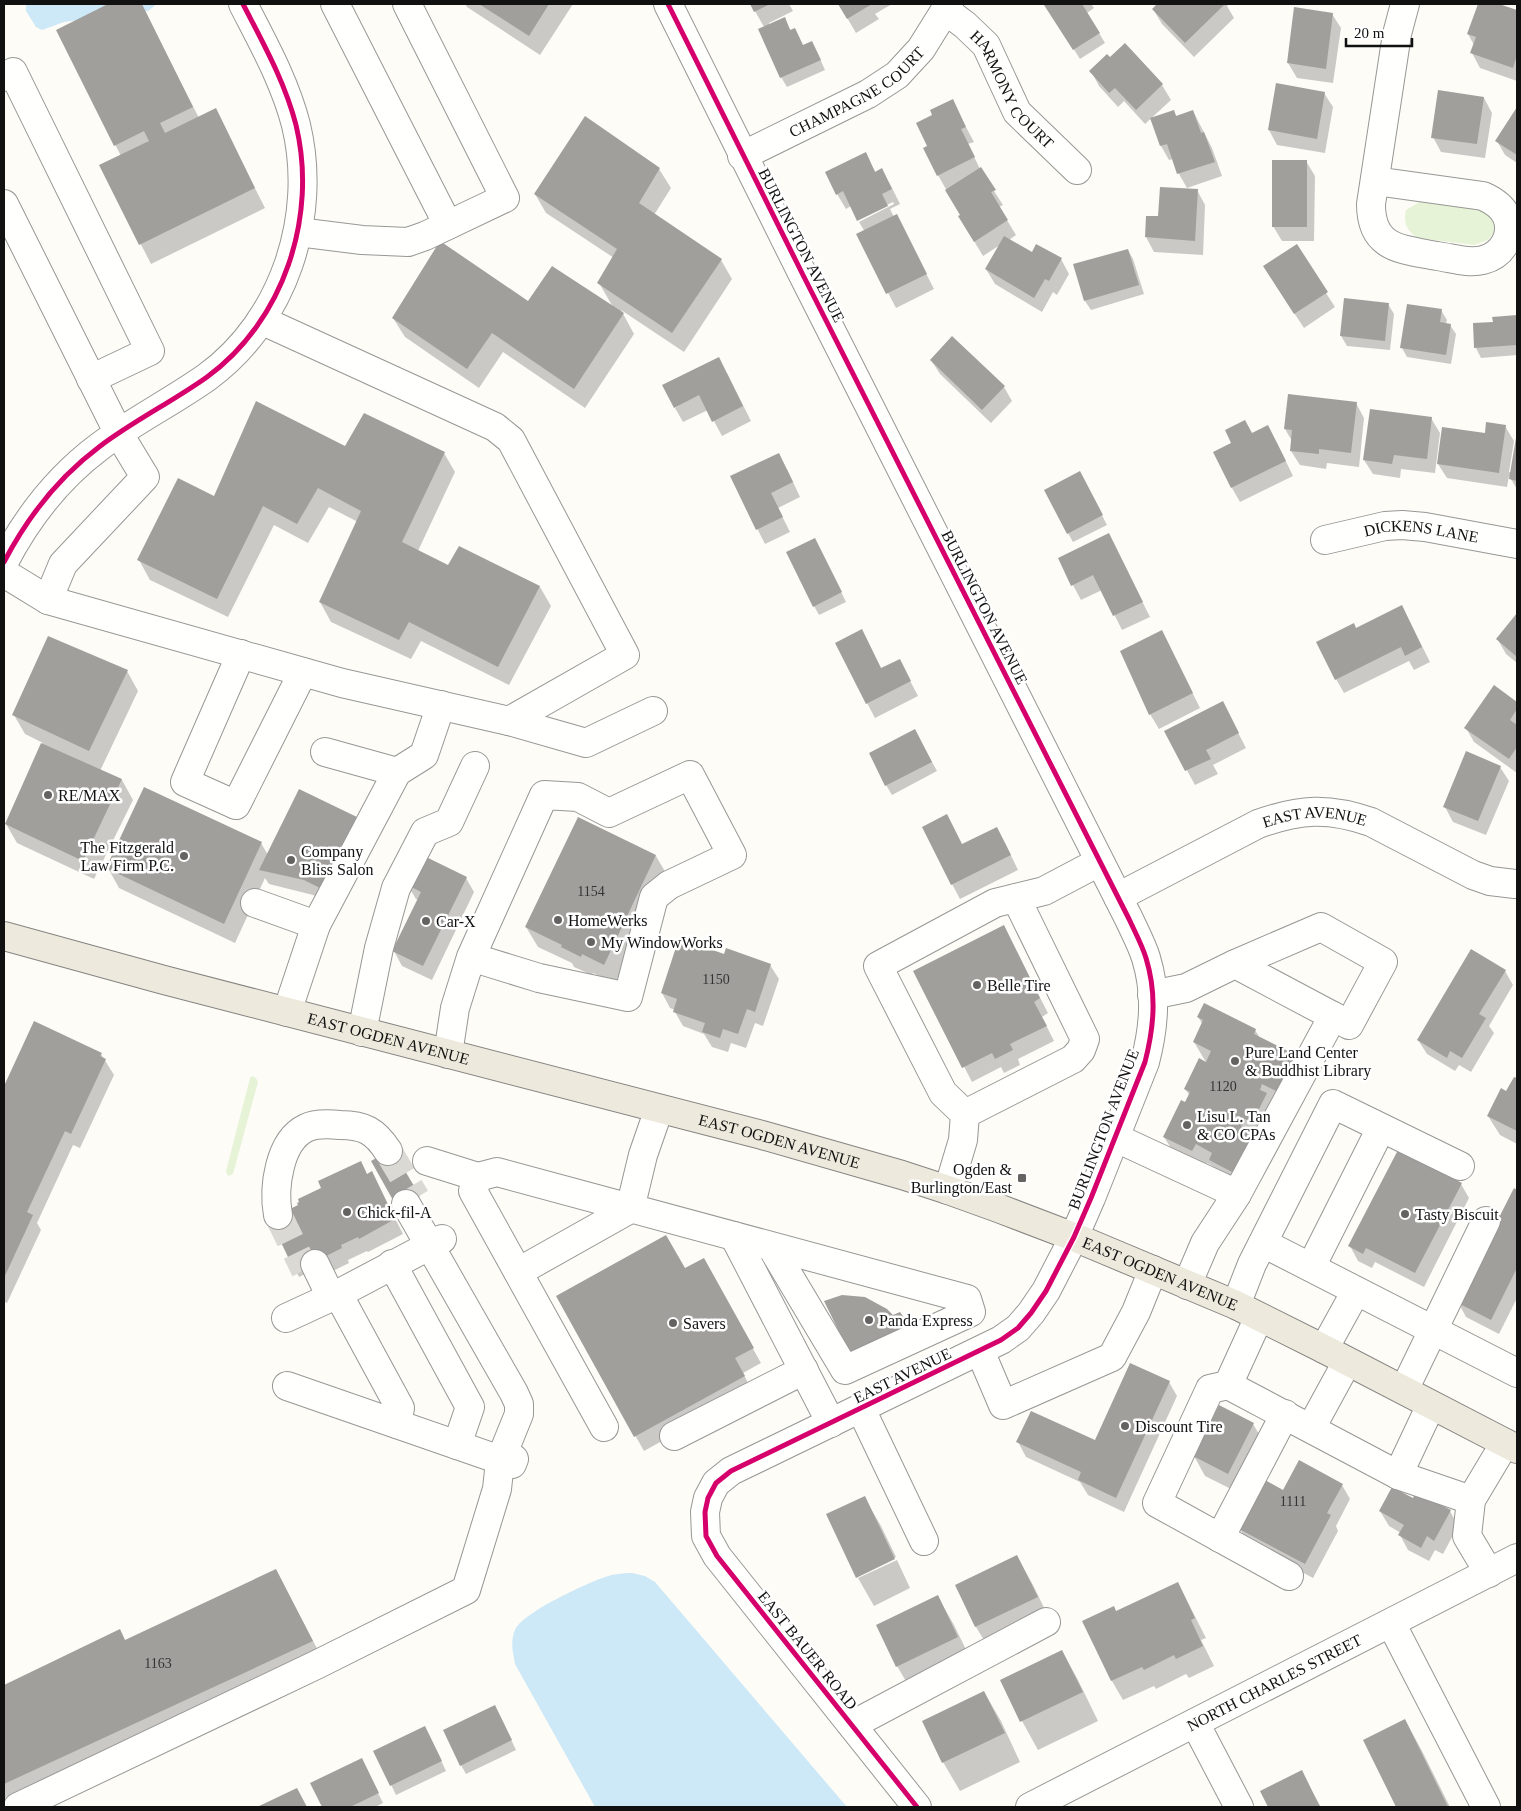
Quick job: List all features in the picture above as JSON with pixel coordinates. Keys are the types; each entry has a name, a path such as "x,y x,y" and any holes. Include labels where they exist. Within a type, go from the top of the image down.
{"main road":[{"name":"EAST OGDEN AVENUE","path":"4,936 362,1032 762,1135 948,1190 1074,1237 1247,1311 1511,1446"}],"street":[{"path":"335,4 448,225"},
{"path":"298,232 362,240 408,242 425,236 505,198 407,4"},
{"name":"BURLINGTON AVENUE","path":"668,4 742,156 1099,862 1130,919 1146,957 1151,980 1152,1033 1145,1062 1074,1237"},
{"path":"1375,181 1483,196 1496,203 1506,215 1509,235 1505,244 1492,257 1482,261 1465,261 1398,249 1386,242 1372,224 1371,204 1397,34 1406,4"},
{"path":"4,562 35,511 65,478 98,447 207,376 235,352 261,320 276,294 290,261 298,232 302,198 301,159 296,125 288,98 249,6"},
{"name":"CHAMPAGNE COURT","path":"742,156 868,94 897,75 921,49 947,7"},
{"name":"HARMONY COURT","path":"947,7 986,45 1017,112 1077,170"},
{"path":"4,77 13,72 150,350 91,379"},
{"path":"4,204 119,434 145,477 63,564 48,600"},
{"path":"261,320 495,427 511,440 625,655 509,721"},
{"name":"DICKENS LANE","path":"1325,540 1385,526 1402,525 1425,527 1517,544"},
{"path":"4,573 48,600 342,683 509,721 586,744 653,711"},
{"path":"241,654 185,782 236,805 304,672"},
{"path":"287,1012 316,925 397,772 424,755 441,705"},
{"path":"325,752 397,772"},
{"path":"362,1032 379,948 396,888 425,832 449,822 475,766"},
{"path":"448,1054 455,1008 471,956 544,795 578,797 609,813 690,775 732,854 670,885 654,897 628,997 539,978 471,956"},
{"name":"EAST AVENUE","path":"1118,897 1258,824 1309,811 1346,814 1371,822 1473,876 1490,881 1517,881"},
{"path":"965,1114 943,1093 878,966 995,904 1044,891 1099,862"},
{"path":"965,1114 1073,1059 1081,1050 1085,1039 1016,898"},
{"path":"255,903 316,925"},
{"path":"1152,995 1186,988 1235,964 1321,927 1383,962 1349,1025 1235,964"},
{"path":"1186,1285 1205,1243 1237,1194 1333,1016"},
{"path":"1228,1385 1262,1243 1333,1104 1460,1166"},
{"path":"518,1272 630,1209 643,1156 659,1109"},
{"path":"948,1190 963,1140 965,1114"},
{"path":"283,1212 275,1194 281,1163 288,1144 295,1135 307,1127 326,1124 365,1128 379,1137 384,1154"},
{"path":"1311,1267 1380,1128"},
{"path":"1114,1137 1237,1194"},
{"path":"427,1161 478,1177 497,1172 630,1209 734,1236 771,1246 967,1299 971,1312 845,1370 771,1246"},
{"path":"478,1177 473,1191 604,1427"},
{"path":"18,1807 316,1665 466,1590 506,1463 519,1404 436,1242 411,1201"},
{"path":"1404,1390 1486,1221"},
{"path":"734,1236 831,1422"},
{"name":"EAST AVENUE","path":"708,1498 716,1483 731,1471 980,1351 1018,1328 1046,1291 1074,1237"},
{"path":"286,1318 330,1298 436,1242"},
{"path":"1262,1243 1517,1373"},
{"path":"392,1264 470,1407 456,1445"},
{"path":"310,1267 400,1408 397,1424"},
{"path":"980,1351 1003,1405 1112,1357 1136,1312 1153,1270"},
{"path":"1324,1349 1356,1291"},
{"path":"1311,1428 1347,1362"},
{"path":"674,1436 804,1370"},
{"path":"1289,1576 1157,1504 1210,1389 1228,1385 1398,1475 1471,1500"},
{"path":"287,1386 506,1463"},
{"path":"1398,1475 1431,1405"},
{"path":"861,1409 924,1541"},
{"path":"1220,1538 1285,1414"},
{"path":"1489,1572 1466,1536 1471,1500 1511,1446"},
{"name":"EAST BAUER ROAD","path":"708,1498 705,1512 706,1536 717,1556 917,1807"},
{"name":"NORTH CHARLES STREET","path":"1030,1807 1517,1558"},
{"path":"852,1725 1046,1622"},
{"path":"1391,1623 1486,1807"},
{"path":"1195,1723 1239,1807"}],"green space":[{"path":"1421,201 1485,210 1493,222 1495,231 1488,240 1474,245 1418,238 1411,233 1407,226 1405,215 1406,210"},
{"path":"252,1076 258,1082 233,1174 228,1176 226,1171"}],"water":[{"path":"26,4 157,4 148,11 64,22 42,30 36,27 26,11"},
{"path":"632,1573 645,1576 655,1582 847,1807 595,1807 515,1664 512,1647 513,1638 515,1630 520,1623 529,1615 556,1599 605,1577"}],"building":[{"path":"108,4 142,4 193,107 160,123 165,133 216,108 255,188 139,245 99,165 149,141 144,131 114,146 56,30"},
{"path":"479,4 549,4 529,36"},
{"path":"750,4 770,4 754,12"},
{"path":"838,4 872,4 847,19"},
{"path":"1082,4 1100,33 1073,50 1044,5"},
{"path":"1157,4 1225,4 1185,43 1152,9"},
{"path":"1478,4 1499,4 1517,10 1517,55 1513,68 1470,53 1476,37 1467,34"},
{"path":"1294,7 1333,13 1326,69 1287,63"},
{"path":"785,17 790,30 795,28 803,45 812,41 821,60 780,78 758,29"},
{"path":"1125,43 1163,84 1136,110 1115,88 1109,93 1089,71 1107,54 1110,57"},
{"path":"1276,83 1325,92 1317,139 1268,130"},
{"path":"1438,90 1484,97 1477,144 1431,138"},
{"path":"953,99 966,127 961,129 975,157 937,176 923,148 927,146 916,123 932,115 930,110"},
{"path":"1517,107 1517,155 1495,141"},
{"path":"1174,110 1176,116 1193,110 1201,133 1204,132 1215,162 1177,174 1167,144 1160,146 1150,118"},
{"path":"585,116 660,168 639,203 722,259 672,333 597,283 617,249 534,194"},
{"path":"866,152 875,172 882,168 892,189 882,194 888,206 857,221 843,191 836,195 825,172"},
{"path":"1272,160 1307,160 1307,227 1272,227"},
{"path":"981,167 996,190 991,192 1008,220 974,242 945,190"},
{"path":"1160,187 1198,189 1195,241 1145,237 1146,216 1158,216"},
{"path":"897,214 927,274 886,294 856,234"},
{"path":"1004,236 1032,252 1036,244 1062,258 1049,281 1045,279 1034,298 985,269"},
{"path":"440,241 528,301 552,266 624,313 574,389 492,333 467,369 392,318"},
{"path":"1297,244 1328,292 1294,314 1263,266"},
{"path":"1128,249 1139,285 1084,301 1073,264"},
{"path":"1344,298 1389,303 1385,341 1340,336"},
{"path":"1407,304 1442,309 1440,322 1451,324 1446,355 1400,348"},
{"path":"1517,315 1517,345 1474,348 1473,323 1493,322 1492,317"},
{"path":"952,336 1005,386 982,410 930,360"},
{"path":"719,357 743,406 712,422 699,395 674,408 662,385"},
{"path":"1288,394 1357,402 1351,453 1319,449 1319,454 1290,451 1292,430 1284,429"},
{"path":"256,401 345,446 364,413 445,452 402,542 448,565 459,546 540,586 498,667 409,622 399,640 319,602 361,511 318,488 297,524 263,506 217,599 137,560 178,478 214,496"},
{"path":"1370,409 1432,417 1427,459 1394,455 1392,464 1363,460"},
{"path":"1245,420 1252,433 1268,425 1286,461 1231,488 1213,452 1231,443 1225,430"},
{"path":"1486,422 1506,425 1499,473 1437,464 1442,427 1485,433"},
{"path":"1517,438 1517,481 1509,479"},
{"path":"779,453 793,482 771,493 783,517 756,530 730,476"},
{"path":"1080,471 1103,515 1067,534 1044,490"},
{"path":"1109,533 1143,602 1113,616 1093,575 1071,586 1058,558"},
{"path":"815,538 842,592 813,607 786,552"},
{"path":"1402,605 1422,647 1405,656 1401,647 1335,680 1316,642 1354,623 1356,628"},
{"path":"1517,613 1517,657 1496,639"},
{"path":"862,629 881,668 900,659 911,681 866,704 835,643"},
{"path":"1162,630 1193,693 1149,715 1120,651"},
{"path":"48,636 128,670 89,751 12,715"},
{"path":"1494,685 1517,702 1517,709 1510,720 1517,725 1517,747 1509,759 1464,728"},
{"path":"1223,701 1239,733 1206,750 1211,759 1185,771 1164,731"},
{"path":"915,729 932,762 885,786 869,753"},
{"path":"41,743 122,779 83,861 5,824"},
{"path":"1466,751 1501,766 1478,821 1443,807"},
{"path":"144,787 262,842 224,924 106,868"},
{"path":"299,789 359,818 324,890 304,880 259,870"},
{"path":"947,814 962,844 997,827 1011,855 951,885 922,827"},
{"path":"578,817 656,855 604,965 582,954 581,957 561,947 562,945 525,927"},
{"name":"Car-X","path":"420,854 467,877 423,966 392,951 421,892 406,884"},
{"name":"Belle Tire","path":"1004,925 1040,998 1034,1002 1047,1026 1010,1044 1013,1050 995,1059 992,1053 962,1068 913,971"},
{"path":"679,938 724,954 726,948 771,964 755,1012 747,1009 738,1034 723,1029 720,1038 702,1032 705,1023 673,1012 677,999 661,993"},
{"path":"1471,949 1506,970 1479,1014 1486,1018 1462,1058 1450,1051 1447,1058 1417,1040"},
{"path":"1204,1003 1256,1029 1254,1034 1296,1055 1278,1092 1262,1084 1260,1090 1267,1093 1252,1123 1245,1119 1241,1127 1254,1134 1234,1173 1209,1160 1212,1153 1196,1144 1192,1151 1163,1137 1181,1100 1185,1102 1190,1092 1184,1089 1199,1058 1206,1062 1211,1051 1193,1042 1203,1020 1197,1017"},
{"path":"34,1021 102,1053 100,1056 106,1059 71,1134 65,1131 27,1212 33,1215 4,1278 4,1086"},
{"path":"1514,1077 1517,1078 1517,1131 1487,1116 1501,1088 1506,1091"},
{"path":"392,1149 420,1196 398,1209 371,1161"},
{"name":"Tasty Biscuit","path":"1398,1150 1462,1183 1415,1273 1366,1248 1363,1254 1348,1246"},
{"name":"Chick-fil-A","path":"361,1161 367,1174 372,1171 395,1219 359,1239 358,1237 341,1245 342,1248 324,1257 325,1260 296,1274 270,1219 298,1205 298,1199 321,1188 318,1181"},
{"path":"1514,1188 1517,1190 1517,1268 1491,1320 1456,1302"},
{"path":"666,1235 685,1268 704,1258 754,1348 735,1358 745,1376 634,1437 556,1296"},
{"name":"Panda Express","path":"842,1295 865,1297 887,1309 893,1315 900,1312 909,1325 888,1335 888,1338 876,1343 874,1341 849,1352 824,1301"},
{"name":"Discount Tire","path":"1130,1363 1170,1381 1116,1498 1078,1480 1081,1472 1016,1442 1031,1411 1095,1440"},
{"path":"1219,1405 1254,1423 1228,1474 1193,1456"},
{"path":"1299,1460 1343,1484 1327,1513 1331,1515 1305,1564 1239,1529 1265,1480 1283,1490"},
{"path":"1392,1487 1413,1498 1416,1491 1441,1500 1443,1506 1451,1510 1434,1541 1427,1536 1421,1548 1398,1535 1404,1525 1379,1511"},
{"path":"865,1496 895,1559 856,1578 826,1514"},
{"path":"1017,1555 1038,1597 975,1627 955,1585"},
{"path":"276,1569 313,1641 4,1784 4,1685 120,1629 125,1640"},
{"path":"1178,1582 1195,1618 1191,1620 1203,1646 1176,1659 1174,1655 1144,1670 1142,1667 1111,1681 1082,1621 1114,1606 1116,1611"},
{"path":"938,1595 958,1637 896,1667 876,1625"},
{"path":"1062,1650 1083,1692 1020,1722 1000,1680"},
{"path":"984,1691 1005,1733 942,1763 922,1721"},
{"path":"495,1705 512,1740 460,1766 443,1730"},
{"path":"1405,1719 1448,1807 1396,1807 1363,1740"},
{"path":"425,1726 442,1761 390,1786 373,1751"},
{"path":"362,1758 379,1793 350,1807 322,1807 310,1783"},
{"path":"1302,1770 1320,1807 1268,1807 1260,1791"},
{"path":"297,1788 307,1807 257,1807"}],"tunnel":[{"path":"388,1151 416,1198"},
{"path":"278,1215 305,1270"}],"cycle path":[{"path":"4,562 23,530 45,499 71,471 99,447 207,377 234,354 256,327 275,297 289,264 298,230 302,195 302,160 296,125 286,93 243,4"},
{"path":"668,4 1129,919 1144,953 1152,985 1152,1023 1145,1062 1074,1237 1046,1291 1031,1313 1018,1328 1001,1340 731,1471 716,1483 708,1498 705,1512 706,1536 717,1556 917,1807"}],"place":[{"name":"RE/MAX","path":"48,795"},
{"name":"The Fitzgerald Law Firm P.C.","path":"184,856"},
{"name":"Company Bliss Salon","path":"291,860"},
{"name":"HomeWerks","path":"558,920"},
{"name":"Car-X","path":"426,921"},
{"name":"My WindowWorks","path":"591,942"},
{"name":"Belle Tire","path":"977,985"},
{"name":"Pure Land Center & Buddhist Library","path":"1235,1061"},
{"name":"Lisu L. Tan & CO CPAs","path":"1187,1125"},
{"name":"Ogden & Burlington/East","path":"1022,1178"},
{"name":"Chick-fil-A","path":"347,1212"},
{"name":"Tasty Biscuit","path":"1405,1214"},
{"name":"Panda Express","path":"869,1320"},
{"name":"Savers","path":"673,1323"},
{"name":"Discount Tire","path":"1125,1426"}]}
